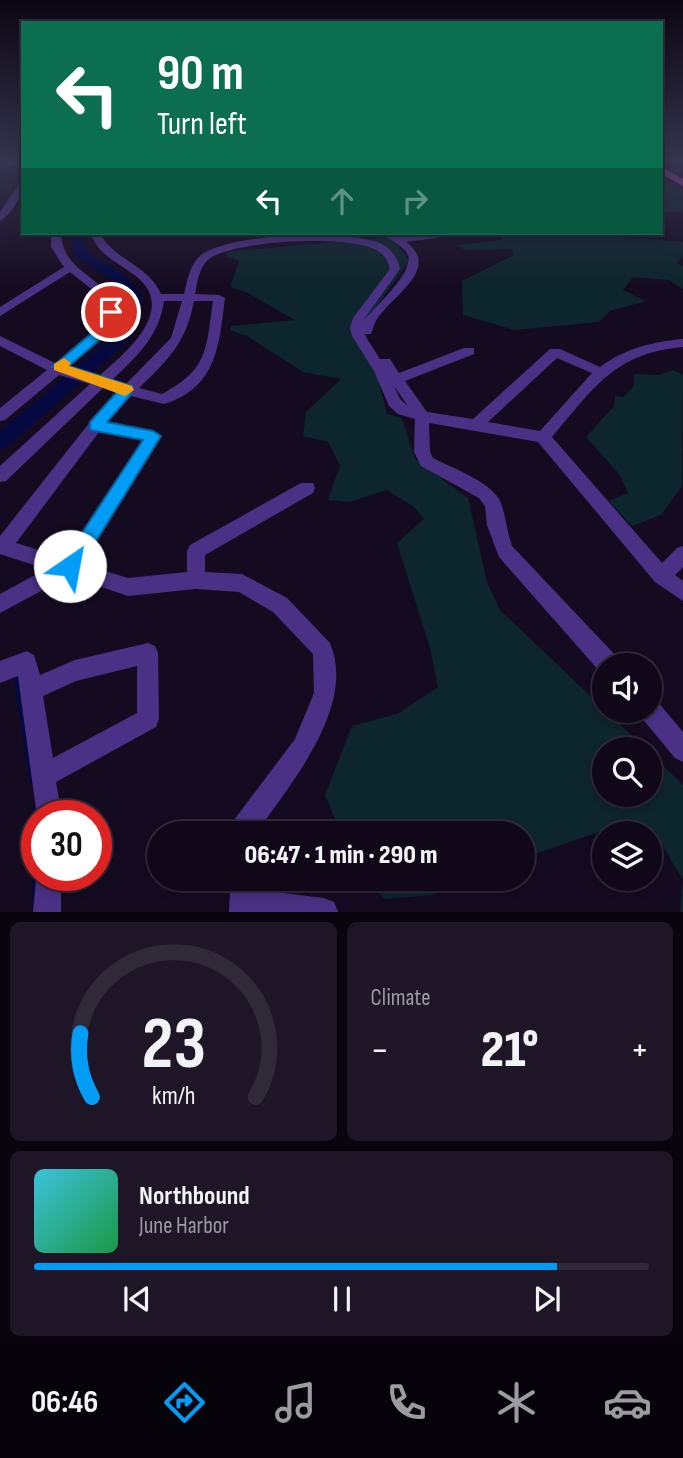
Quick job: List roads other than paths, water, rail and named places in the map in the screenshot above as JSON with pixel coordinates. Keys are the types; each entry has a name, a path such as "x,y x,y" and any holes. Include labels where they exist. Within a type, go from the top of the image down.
{"street":[{"path":"0,218 13,202"},
{"path":"0,416 99,334 111,312 101,288 70,268 56,252 56,235"},
{"path":"0,476 142,344 157,319 155,297 147,280 102,248 96,235"},
{"path":"227,235 237,244"},
{"path":"392,236 411,235"},
{"path":"392,236 411,250 414,258 412,272 366,327 396,379 422,416 422,452 427,461 485,493 493,504 496,525 505,551 598,653"},
{"path":"249,821 303,747 325,693 323,650 281,605 242,583 195,580 128,587 2,546 95,426 177,339 191,296 194,271 202,258 237,244 348,240 362,241 390,253 395,269 359,318 356,328 358,336 381,371 394,402 403,410 422,416 543,437 662,576 683,592"},
{"path":"0,312 70,268"},
{"path":"0,340 13,351 101,382 164,399 196,379 211,361 219,298 155,297"},
{"path":"543,437 610,363 647,346 683,343"},
{"path":"396,379 469,351"},
{"path":"477,424 555,352 601,372"},
{"path":"0,604 70,566 153,436 95,426"},
{"path":"195,580 196,551 307,488"},
{"path":"662,576 683,554"},
{"path":"31,690 75,671 148,653 148,719 44,776"},
{"path":"0,672 27,662 47,800"},
{"path":"661,723 683,750"},
{"path":"47,912 48,891"},
{"path":"240,893 287,911 324,912"}],"waterway":[{"path":"0,442 126,334 136,298 121,279 80,254 76,235"},
{"path":"15,674 16,679"},
{"path":"16,678 32,781"},
{"path":"35,891 35,899"}]}
